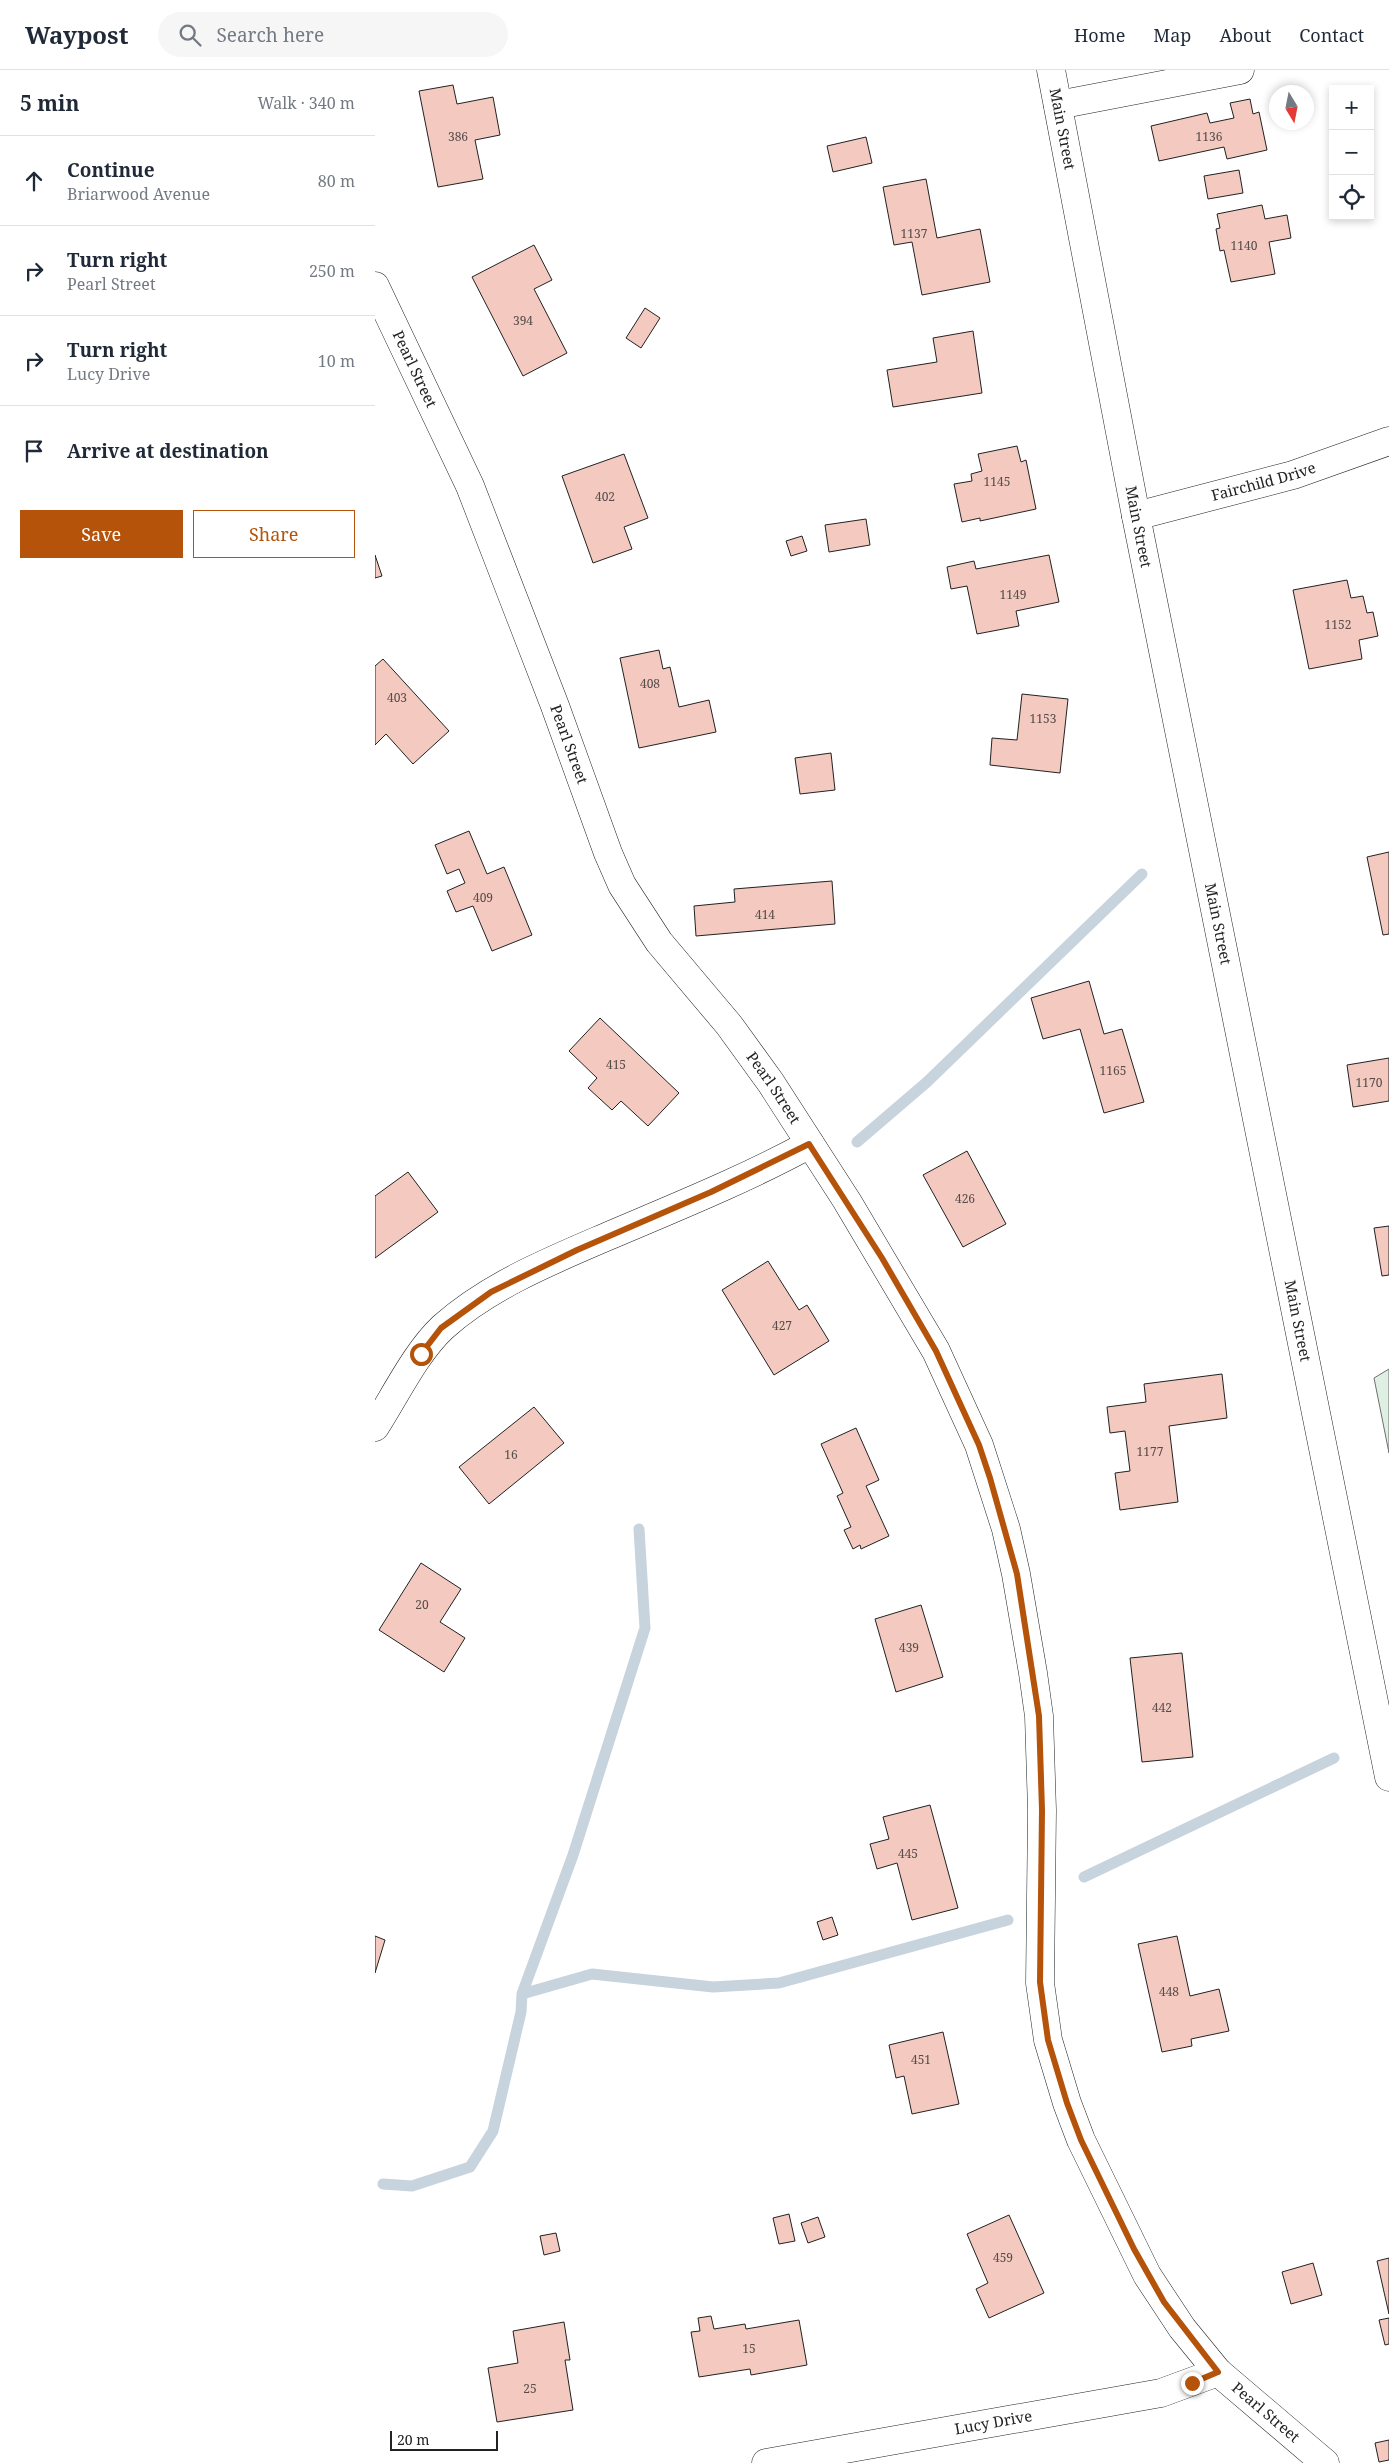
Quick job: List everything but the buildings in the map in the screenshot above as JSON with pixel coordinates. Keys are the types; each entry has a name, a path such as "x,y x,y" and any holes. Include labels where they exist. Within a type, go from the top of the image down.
{"street":[{"name":"Main Street","path":"1051,70 1136,516 1389,1777"},
{"path":"1058,105 1240,70"},
{"name":"Pearl Street","path":"375,286 470,486 555,706 608,853 622,885 659,942 729,1025 771,1083 882,1258 936,1351 973,1430 990,1478 1017,1574 1039,1716 1042,1839 1040,1982 1048,2040 1064,2095 1081,2140 1134,2249 1164,2302 1218,2372 1325,2463"},
{"name":"Fairchild Drive","path":"1136,516 1293,474 1389,441"},
{"path":"375,1427 421,1354 441,1328 475,1302 547,1264 736,1181 809,1144"},
{"name":"Lucy Drive","path":"766,2463 1161,2393 1218,2372"}],"green space":[{"path":"1389,1369 1389,1453 1374,1378"}],"waterway":[{"path":"857,1142 927,1082 1142,874"},
{"path":"383,2184 412,2186 470,2167 493,2131 521,2012 522,1994 573,1855 645,1628 639,1529"},
{"path":"1084,1877 1334,1758"},
{"path":"522,1994 592,1974 713,1987 779,1983 1008,1920"}],"route":[{"path":"421,1354 441,1328 491,1292 577,1250 776,1162 809,1144 882,1258 936,1351 979,1445 1006,1529 1017,1574 1039,1716 1042,1810 1040,1982 1048,2040 1067,2103 1081,2140 1147,2276 1182,2328 1218,2372 1192,2383"}]}
